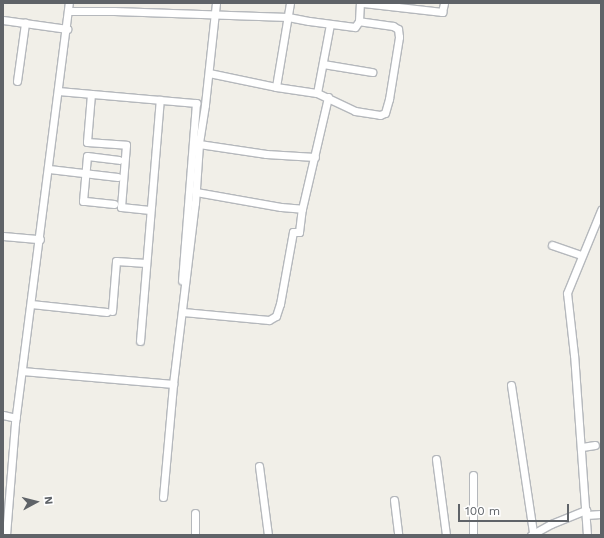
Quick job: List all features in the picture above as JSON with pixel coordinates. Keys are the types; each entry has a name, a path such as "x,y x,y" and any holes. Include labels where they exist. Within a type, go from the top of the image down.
{"street":[{"path":"6,535 5,526 16,418 67,29 69,3"},
{"path":"163,497 173,384 183,312 196,192 199,144 209,73 216,3"},
{"path":"276,87 290,3"},
{"path":"68,11 288,16 355,27 359,21 360,3"},
{"path":"363,3 442,12 444,3"},
{"path":"3,20 67,29"},
{"path":"209,73 276,87 318,93 355,110 380,115 385,113 399,37 398,29 392,26 359,21"},
{"path":"17,81 25,23"},
{"path":"318,93 330,24"},
{"path":"323,64 372,72"},
{"path":"58,91 196,103 181,292"},
{"path":"91,94 88,142 126,145 121,207 150,210"},
{"path":"183,312 269,320 276,316 280,304 293,232 298,232 328,98"},
{"path":"140,341 160,100"},
{"path":"199,144 266,154 316,157"},
{"path":"114,204 83,201 87,156 119,160"},
{"path":"48,170 118,177"},
{"path":"196,192 281,208 302,209"},
{"path":"587,535 582,447 566,293 601,210"},
{"path":"3,236 40,239"},
{"path":"552,245 581,255"},
{"path":"31,304 110,311 116,261 146,263"},
{"path":"22,371 173,384"},
{"path":"511,385 532,534 551,524 586,513 601,514"},
{"path":"3,416 16,418"},
{"path":"582,447 595,445"},
{"path":"436,459 446,535"},
{"path":"259,466 268,535"},
{"path":"473,475 473,535"},
{"path":"394,500 398,535"},
{"path":"195,513 195,535"}]}
